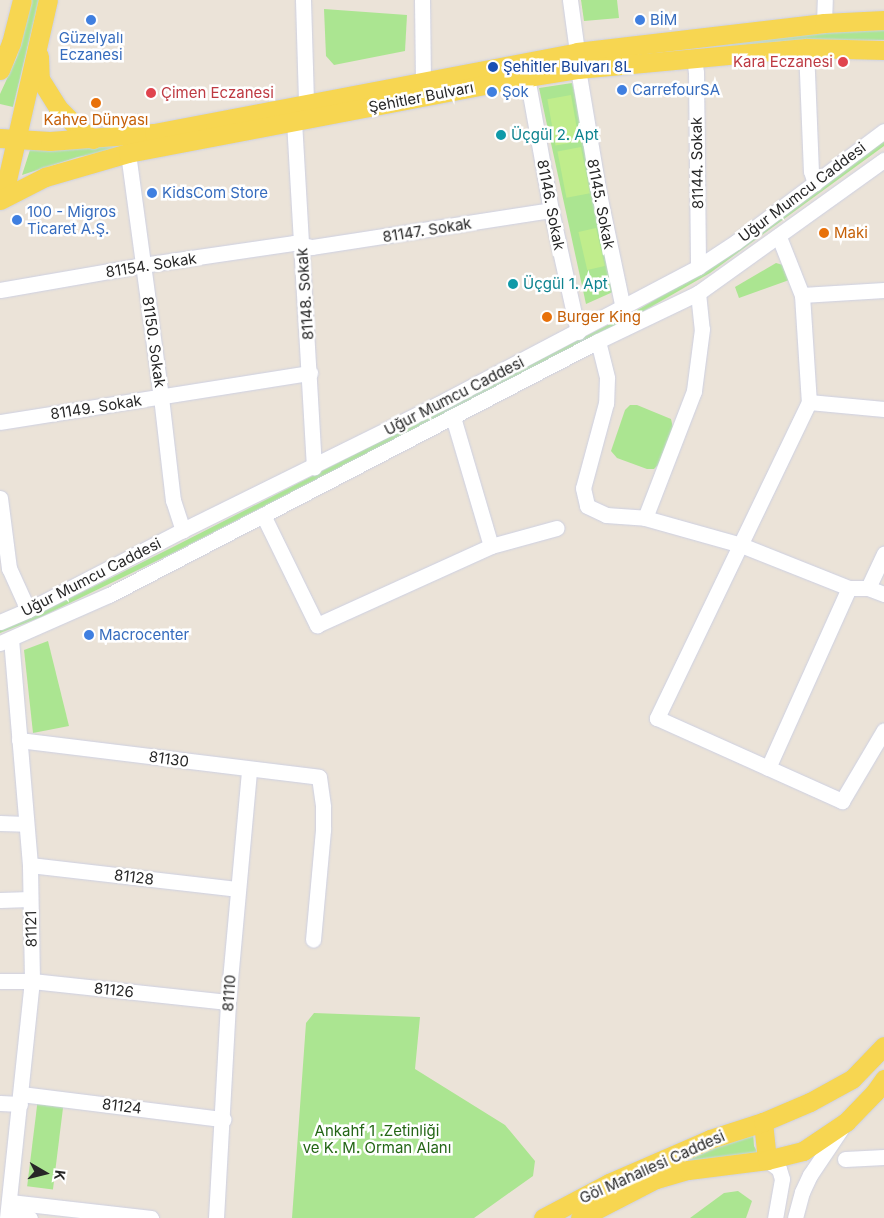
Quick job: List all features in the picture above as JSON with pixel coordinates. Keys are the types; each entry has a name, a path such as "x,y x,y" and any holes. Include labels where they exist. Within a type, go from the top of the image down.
{"main road":[{"path":"0,70 11,43 22,0"},
{"path":"0,194 7,180 8,138 38,40 48,0"},
{"name":"Şehitler Bulvarı","path":"8,138 46,141 93,139 154,132 423,80 577,60 824,23 884,20"},
{"path":"38,40 40,79 58,108 79,129 93,139"},
{"name":"Şehitler Bulvarı","path":"0,200 45,176 128,153 527,77 577,60 694,58 806,48 884,50"},
{"name":"Göl Mahallesi Caddesi","path":"543,1218 610,1183 710,1139 764,1122 810,1102 852,1078 884,1046"},
{"name":"Göl Mahallesi Caddesi","path":"580,1218 656,1179 688,1170 767,1160 803,1151 846,1122 875,1092 884,1079"},
{"path":"764,1122 767,1160"}],"street":[{"path":"303,0 306,103"},
{"path":"422,0 423,80"},
{"name":"81145. Sokak","path":"570,0 577,60 598,189 623,309"},
{"path":"824,0 824,23"},
{"path":"806,48 811,171 815,183"},
{"name":"81144. Sokak","path":"694,58 696,73 698,267"},
{"name":"81146. Sokak","path":"527,77 551,210 578,332"},
{"name":"81148. Sokak","path":"294,121 314,467"},
{"name":"Uğur Mumcu Caddesi","path":"0,622 28,610 183,530 314,467 623,309 698,267 884,131"},
{"name":"81150. Sokak","path":"128,153 161,397 172,500 183,530"},
{"name":"Uğur Mumcu Caddesi","path":"5,642 109,595 598,342 698,293 779,237 884,160"},
{"name":"81147. Sokak","path":"302,246 312,247 404,234 551,210"},
{"path":"779,237 802,295 809,402 657,718 842,801 884,730"},
{"name":"81154. Sokak","path":"0,290 143,265 294,244 302,246"},
{"path":"802,295 884,290"},
{"path":"645,518 694,390 702,329 698,293"},
{"path":"598,342 607,378 606,402 582,488 587,506 606,515 645,518 741,545 849,588 868,588 884,594"},
{"name":"81149. Sokak","path":"0,422 310,373"},
{"path":"809,402 884,410"},
{"path":"453,417 491,546"},
{"path":"0,498 9,568 28,610"},
{"path":"263,515 317,626 491,546 557,528"},
{"path":"868,588 884,554"},
{"path":"768,768 849,588"},
{"name":"81121","path":"5,642 19,740 30,865 32,981 9,1212"},
{"name":"81130","path":"19,740 319,778 323,830 313,940"},
{"name":"81110","path":"216,1218 228,1002 249,769"},
{"path":"0,824 25,824"},
{"name":"81128","path":"30,865 237,889"},
{"path":"0,900 30,899"},
{"name":"81126","path":"0,980 32,981 228,1002"},
{"name":"81124","path":"0,1103 21,1099 223,1118"},
{"path":"796,1218 802,1192 810,1175 830,1142 846,1122"},
{"path":"844,1158 884,1157"},
{"path":"767,1160 779,1169 782,1179 775,1218"},
{"path":"9,1212 30,1218"},
{"path":"9,1212 151,1218"}],"green space":[{"path":"32,0 39,0 13,107 0,104 0,94 17,57"},
{"path":"581,0 617,0 619,18 584,21"},
{"path":"324,9 407,15 405,51 334,65 326,56"},
{"path":"884,28 884,40 780,41 154,143 78,157 22,175 30,150 80,147 527,67 780,37"},
{"path":"572,83 624,287 586,304 539,88"},
{"path":"571,95 579,141 556,145 547,99"},
{"path":"884,141 884,146 710,273 642,312 175,552 41,617 0,633 0,629 38,614 173,547 639,309 707,270"},
{"path":"581,147 590,193 566,198 557,152"},
{"path":"596,228 605,266 587,270 578,232"},
{"path":"776,263 783,265 792,279 739,298 735,287"},
{"path":"630,405 637,405 671,419 673,428 659,464 654,469 647,469 617,458 611,451 625,410"},
{"path":"48,641 69,726 33,733 24,650"},
{"name":"Ankahf 1 .Zetinliği ve K. M. Orman Alanı","path":"314,1013 420,1017 415,1069 505,1125 535,1161 533,1176 474,1218 292,1218 306,1023"},
{"path":"38,1098 64,1101 53,1190 27,1186"},
{"path":"753,1131 754,1146 761,1159 613,1193 565,1218 556,1218 612,1189"},
{"path":"738,1191 752,1201 746,1218 690,1218 724,1193"}],"place":[{"name":"Güzelyalı Eczanesi","path":"91,20"},
{"name":"BİM","path":"640,20"},
{"name":"Kara Eczanesi","path":"843,62"},
{"name":"Şehitler Bulvarı 8L","path":"493,67"},
{"name":"CarrefourSA","path":"622,90"},
{"name":"Şok","path":"492,92"},
{"name":"Çimen Eczanesi","path":"151,93"},
{"name":"Kahve Dünyası","path":"96,103"},
{"name":"Üçgül 2. Apt","path":"501,135"},
{"name":"KidsCom Store","path":"152,193"},
{"name":"100 - Migros Ticaret A.Ş.","path":"17,220"},
{"name":"Maki","path":"824,233"},
{"name":"Üçgül 1. Apt","path":"513,284"},
{"name":"Burger King","path":"547,317"},
{"name":"Macrocenter","path":"89,635"}]}
